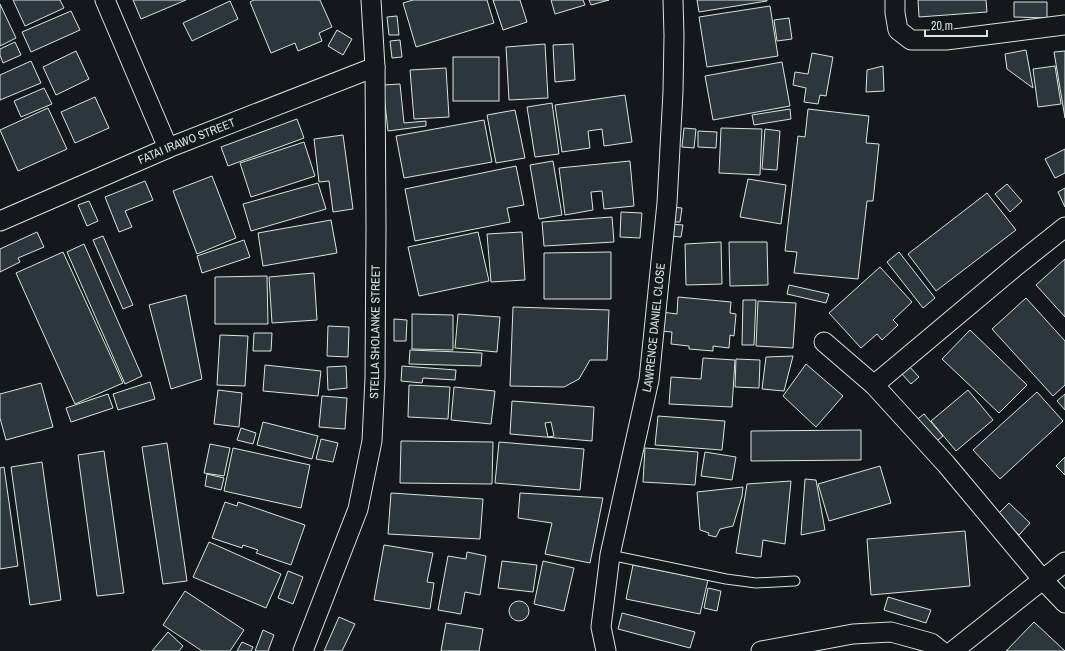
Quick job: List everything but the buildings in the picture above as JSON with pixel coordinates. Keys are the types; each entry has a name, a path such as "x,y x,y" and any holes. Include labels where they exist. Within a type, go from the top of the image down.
{"street":[{"path":"105,0 168,148"},
{"name":"STELLA SHOLANKE STREET","path":"303,651 358,509 372,441 375,378 376,221 375,67 371,0"},
{"name":"LAWRENCE DANIEL CLOSE","path":"606,651 601,627 610,555 649,380 667,203 673,92 674,36 672,0"},
{"path":"895,0 895,13 898,30 911,40 946,40 1065,25"},
{"name":"FATAI IRAWO STREET","path":"0,221 168,148 375,67"},
{"path":"874,386 1016,266 1065,227"},
{"path":"824,342 874,386 946,464 1043,580 1065,603"},
{"path":"953,651 1065,562"},
{"path":"761,651 853,634 890,632 931,643 941,651"}],"lane":[{"path":"610,555 726,580 756,583 795,581"}]}
